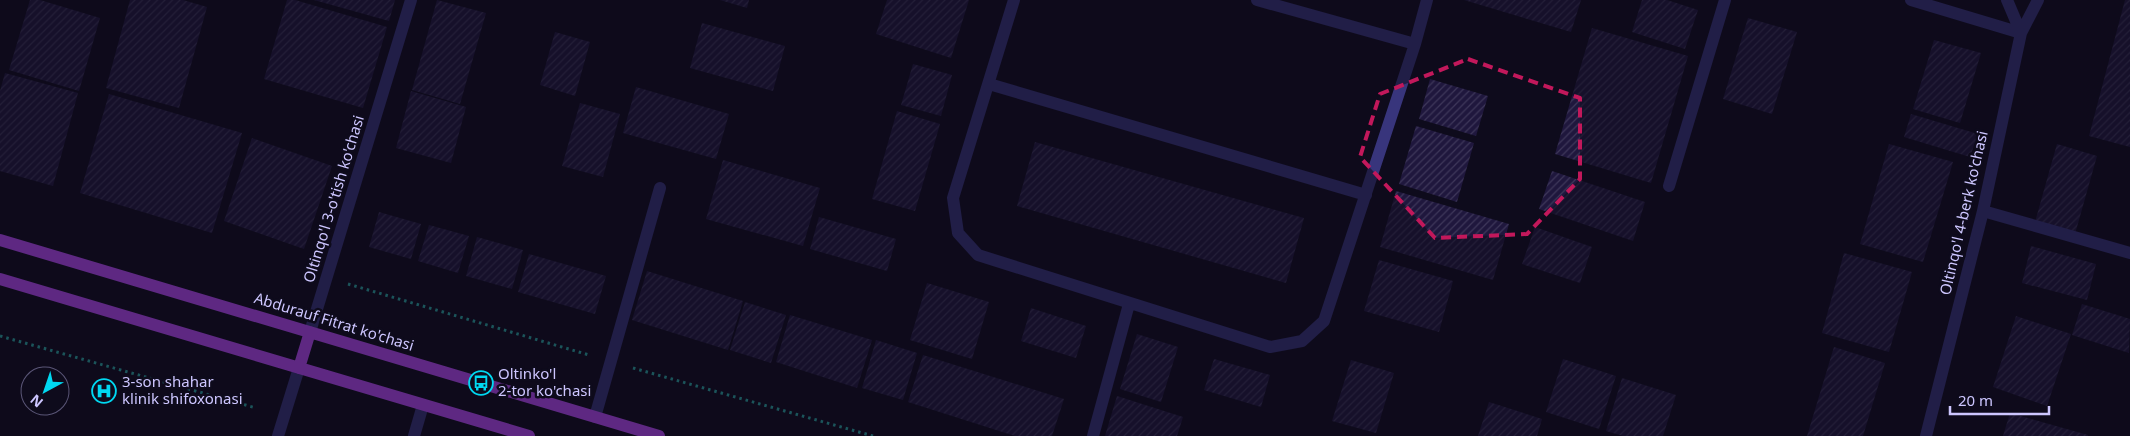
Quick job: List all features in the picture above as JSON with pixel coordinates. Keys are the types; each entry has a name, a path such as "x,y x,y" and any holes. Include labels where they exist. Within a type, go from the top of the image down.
{"main road":[{"name":"Abdurauf Fitrat ko'chasi","path":"0,240 659,436"},
{"path":"0,279 529,436"},
{"name":"Oltinqo'l 3-o'tish ko'chasi","path":"299,368 310,332"}],"street":[{"name":"Oltinqo'l 3-o'tish ko'chasi","path":"310,332 411,0"},
{"path":"1014,0 954,198 958,232 978,255 1270,347 1302,341 1324,321 1415,44 1427,0"},
{"path":"1257,0 1415,44"},
{"path":"1669,186 1725,0"},
{"path":"1911,0 2021,33"},
{"path":"2007,0 2021,33"},
{"name":"Oltinqo'l 4-berk ko'chasi","path":"1926,436 1983,211 2021,33 2038,0"},
{"path":"989,84 1366,195"},
{"path":"595,417 660,188"},
{"path":"1983,211 2130,253"},
{"path":"1093,436 1129,304"},
{"name":"Oltinqo'l 3-o'tish ko'chasi","path":"278,436 299,368"},
{"path":"414,436 423,405"}],"path":[{"path":"0,336 256,408"}],"highlighted area":[{"path":"1468,59 1580,98 1580,179 1527,234 1435,238 1360,157 1380,94"}],"building":[{"path":"30,0 40,0 100,18 79,91 9,70"},
{"path":"130,0 183,0 207,7 179,108 106,88"},
{"path":"287,0 295,0 387,27 363,108 264,79"},
{"path":"314,0 395,0 389,21"},
{"path":"437,0 486,13 460,104 412,90"},
{"path":"720,0 749,0 747,8"},
{"path":"887,0 969,0 951,58 876,34"},
{"path":"1464,0 1581,0 1571,32"},
{"path":"1642,0 1667,0 1698,10 1685,49 1632,32"},
{"path":"2125,0 2130,0 2130,147 2089,136"},
{"path":"1748,18 1797,32 1772,114 1723,99"},
{"path":"702,23 785,46 773,91 690,68"},
{"path":"1592,28 1688,56 1651,183 1555,154"},
{"path":"555,32 590,42 575,96 540,85"},
{"path":"1934,40 1981,53 1960,123 1913,109"},
{"path":"913,64 952,75 941,116 901,105"},
{"path":"5,73 78,93 53,186 0,171 0,91"},
{"path":"1430,79 1488,96 1476,136 1419,119"},
{"path":"636,87 729,114 716,159 623,133"},
{"path":"411,91 466,107 451,163 396,148"},
{"path":"109,94 242,133 212,233 80,193"},
{"path":"580,103 620,114 603,177 562,166"},
{"path":"897,111 940,124 915,211 872,199"},
{"path":"1911,114 1978,134 1970,157 1904,137"},
{"path":"1416,126 1474,143 1457,202 1399,184"},
{"path":"252,138 332,166 304,249 224,221"},
{"path":"1035,142 1304,218 1286,283 1017,206"},
{"path":"1889,144 1953,162 1923,262 1860,244"},
{"path":"2057,144 2097,156 2075,234 2035,222"},
{"path":"723,160 820,188 803,246 706,219"},
{"path":"1552,171 1645,202 1633,241 1539,209"},
{"path":"1396,191 1509,224 1493,280 1380,247"},
{"path":"379,212 421,224 411,259 369,247"},
{"path":"819,217 896,239 887,271 810,249"},
{"path":"429,225 469,236 458,273 418,261"},
{"path":"1535,227 1592,247 1580,283 1522,264"},
{"path":"477,237 523,250 512,289 466,276"},
{"path":"2031,246 2096,264 2087,300 2022,283"},
{"path":"1844,253 1912,272 1889,352 1822,333"},
{"path":"529,254 606,276 595,314 518,292"},
{"path":"1379,260 1453,281 1439,332 1364,311"},
{"path":"647,271 743,301 728,350 632,320"},
{"path":"927,283 989,302 972,359 910,340"},
{"path":"745,302 786,315 771,363 730,350"},
{"path":"2082,304 2130,319 2129,353 2072,335"},
{"path":"1031,308 1086,326 1076,358 1021,341"},
{"path":"790,315 872,340 857,388 776,362"},
{"path":"2016,316 2071,334 2047,406 1993,387"},
{"path":"1137,334 1178,347 1161,402 1120,389"},
{"path":"876,340 917,353 903,400 862,388"},
{"path":"1834,347 1885,363 1863,436 1807,436"},
{"path":"923,355 1064,399 1052,436 1015,436 908,402"},
{"path":"1214,359 1270,375 1261,407 1204,390"},
{"path":"1563,359 1616,376 1599,429 1546,412"},
{"path":"1351,360 1394,373 1376,433 1332,421"},
{"path":"1622,378 1676,395 1663,436 1623,436 1606,431"},
{"path":"1117,396 1183,417 1177,436 1105,436"},
{"path":"1489,402 1542,419 1537,436 1478,436"},
{"path":"2010,413 2088,435 2088,436 2003,436"}],"place":[{"name":"Oltinko'l 2-tor ko'chasi","path":"481,383"},
{"name":"3-son shahar klinik shifoxonasi","path":"104,391"}]}
